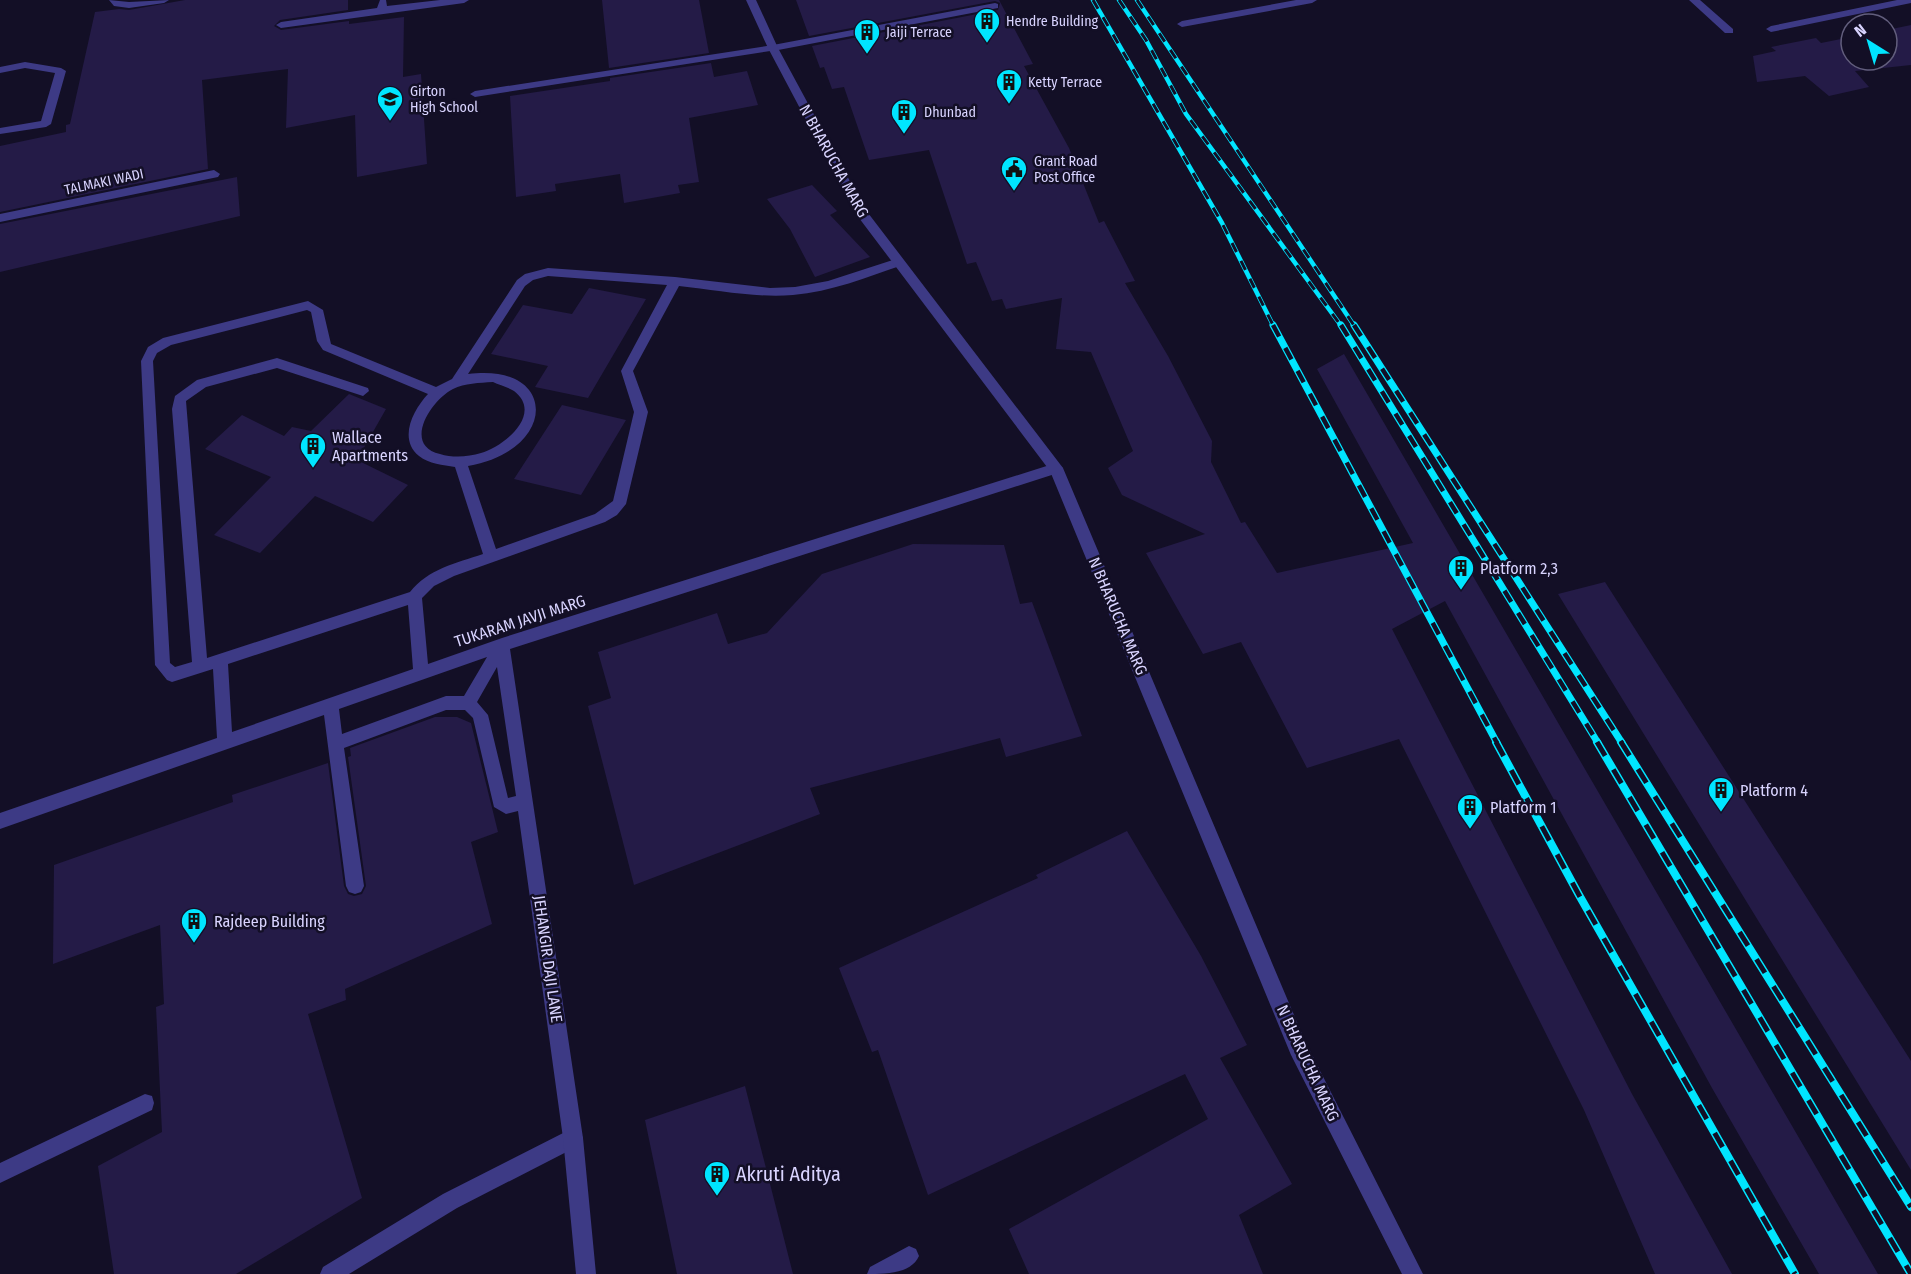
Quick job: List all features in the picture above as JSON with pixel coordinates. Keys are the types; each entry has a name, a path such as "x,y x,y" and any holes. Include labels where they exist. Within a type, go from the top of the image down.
{"street":[{"path":"114,0 117,4 129,5 164,0"},
{"path":"280,25 383,5 464,0"},
{"name":"N BHARUCHA MARG","path":"751,0 773,48 860,211 1056,468 1299,1048 1413,1274"},
{"path":"1182,24 1311,0"},
{"path":"1694,0 1729,31"},
{"path":"1770,29 1911,0"},
{"path":"475,94 773,48 995,6"},
{"path":"0,70 25,65 61,71 46,124 0,131"},
{"name":"TALMAKI WADI","path":"0,218 214,174"},
{"path":"456,383 521,283 529,277 548,272 675,280 770,292 795,291 828,285 899,262"},
{"path":"421,673 415,597 420,589 431,580 600,518 619,504 641,412 627,371 675,280"},
{"path":"415,597 172,675 163,665 147,361 152,350 167,341 308,305 316,310 323,341 327,347 438,393"},
{"path":"200,667 180,399 202,383 277,363 363,391"},
{"path":"494,377 513,382 527,393 531,409 527,426 515,441 498,454 476,461 460,462 433,458 420,447 414,432 417,416 429,399 438,393 470,378 494,377"},
{"path":"460,462 491,557"},
{"name":"TUKARAM JAVJI MARG","path":"0,821 502,645 1056,468"},
{"path":"468,703 502,645"},
{"name":"JEHANGIR DAJI LANE","path":"502,645 573,1137 586,1274"},
{"path":"220,660 225,741"},
{"path":"336,744 446,703 468,703 480,715 500,802 506,806 525,802"},
{"path":"330,704 355,886"},
{"path":"0,1173 145,1103"},
{"path":"330,1274 450,1201 573,1137"},
{"path":"877,1274 909,1256"}],"building":[{"path":"185,0 348,0 348,10 280,20 274,26 281,30 349,21 349,24 404,17 403,77 421,74 427,164 357,177 355,115 286,128 288,69 202,80 208,169 0,212 0,146 66,132 66,125 70,124 95,12 129,10"},
{"path":"602,0 699,0 709,53 609,68"},
{"path":"796,0 999,0 1033,64 1024,66 1069,148 1099,223 1104,221 1135,281 1125,283 1168,356 1212,441 1211,462 1241,523 1245,522 1277,573 1413,543 1317,369 1344,354 1878,1274 1819,1274 1712,1088 1445,601 1392,629 1632,1094 1732,1274 1655,1274 1584,1110 1399,739 1307,768 1241,642 1203,654 1146,553 1205,534 1122,495 1108,468 1133,451 1091,352 1056,349 1062,298 1006,309 1002,299 992,301 976,262 967,264 929,150 869,160 844,87 832,89 824,67 820,68 812,46 998,10 1000,3 995,1 809,36"},
{"path":"1911,25 1911,65 1899,66 1899,28"},
{"path":"1816,38 1821,43 1839,39 1839,72 1856,72 1869,87 1829,96 1805,76 1757,82 1753,56 1776,51 1771,47"},
{"path":"711,63 714,77 747,71 758,105 689,118 699,182 678,185 680,193 624,203 620,174 555,184 556,191 516,197 510,96"},
{"path":"237,177 240,216 0,272 0,224"},
{"path":"812,185 837,211 830,215 870,257 815,277 790,229 767,199"},
{"path":"589,288 646,299 588,398 535,387 548,366 491,354 523,305 572,314"},
{"name":"Wallace Apartments","path":"349,394 386,409 357,460 408,485 373,522 315,496 260,553 214,535 271,477 205,449 242,415 284,436 292,427 311,431"},
{"path":"562,405 626,420 581,495 514,479"},
{"path":"913,544 1004,545 1020,604 1032,602 1082,736 1006,757 1000,738 810,788 820,814 634,885 588,706 611,698 598,652 717,613 728,644 767,633 822,574"},
{"name":"Platform 4","path":"1605,582 1911,1061 1911,1170 1558,594"},
{"path":"435,717 457,717 471,723 498,832 471,842 492,924 345,989 346,1000 308,1014 362,1198 236,1274 114,1274 98,1166 162,1132 156,1007 164,1004 160,925 53,964 54,865 233,802 232,795 328,763 344,886 348,894 354,896 362,894 366,886 348,757 351,756 350,748"},
{"path":"1127,831 1201,956 1247,1045 1220,1058 1292,1184 1239,1215 1263,1274 1029,1274 1009,1229 1208,1119 1185,1074 928,1195 878,1050 872,1052 839,968 1038,878 1036,875"},
{"name":"Akruti Aditya","path":"745,1086 793,1274 677,1274 645,1120"}],"railway":[{"path":"1093,0 1222,223 1273,325"},
{"path":"1119,0 1146,40 1186,114 1342,327"},
{"path":"1137,0 1355,327"},
{"path":"1273,325 1497,743"},
{"path":"1341,325 1598,743"},
{"path":"1354,325 1622,743"},
{"path":"1496,742 1579,895 1795,1274"},
{"path":"1597,742 1911,1274"},
{"path":"1621,742 1911,1207"}],"place":[{"name":"Hendre Building","path":"987,44"},
{"name":"Jaiji Terrace","path":"867,55"},
{"name":"Ketty Terrace","path":"1009,105"},
{"name":"Girton High School","path":"390,122"},
{"name":"Dhunbad","path":"904,135"},
{"name":"Grant Road Post Office","path":"1014,192"},
{"name":"Wallace Apartments","path":"313,469"},
{"name":"Platform 2,3","path":"1461,591"},
{"name":"Platform 4","path":"1721,813"},
{"name":"Platform 1","path":"1470,830"},
{"name":"Rajdeep Building","path":"194,944"},
{"name":"Akruti Aditya","path":"717,1197"}]}
